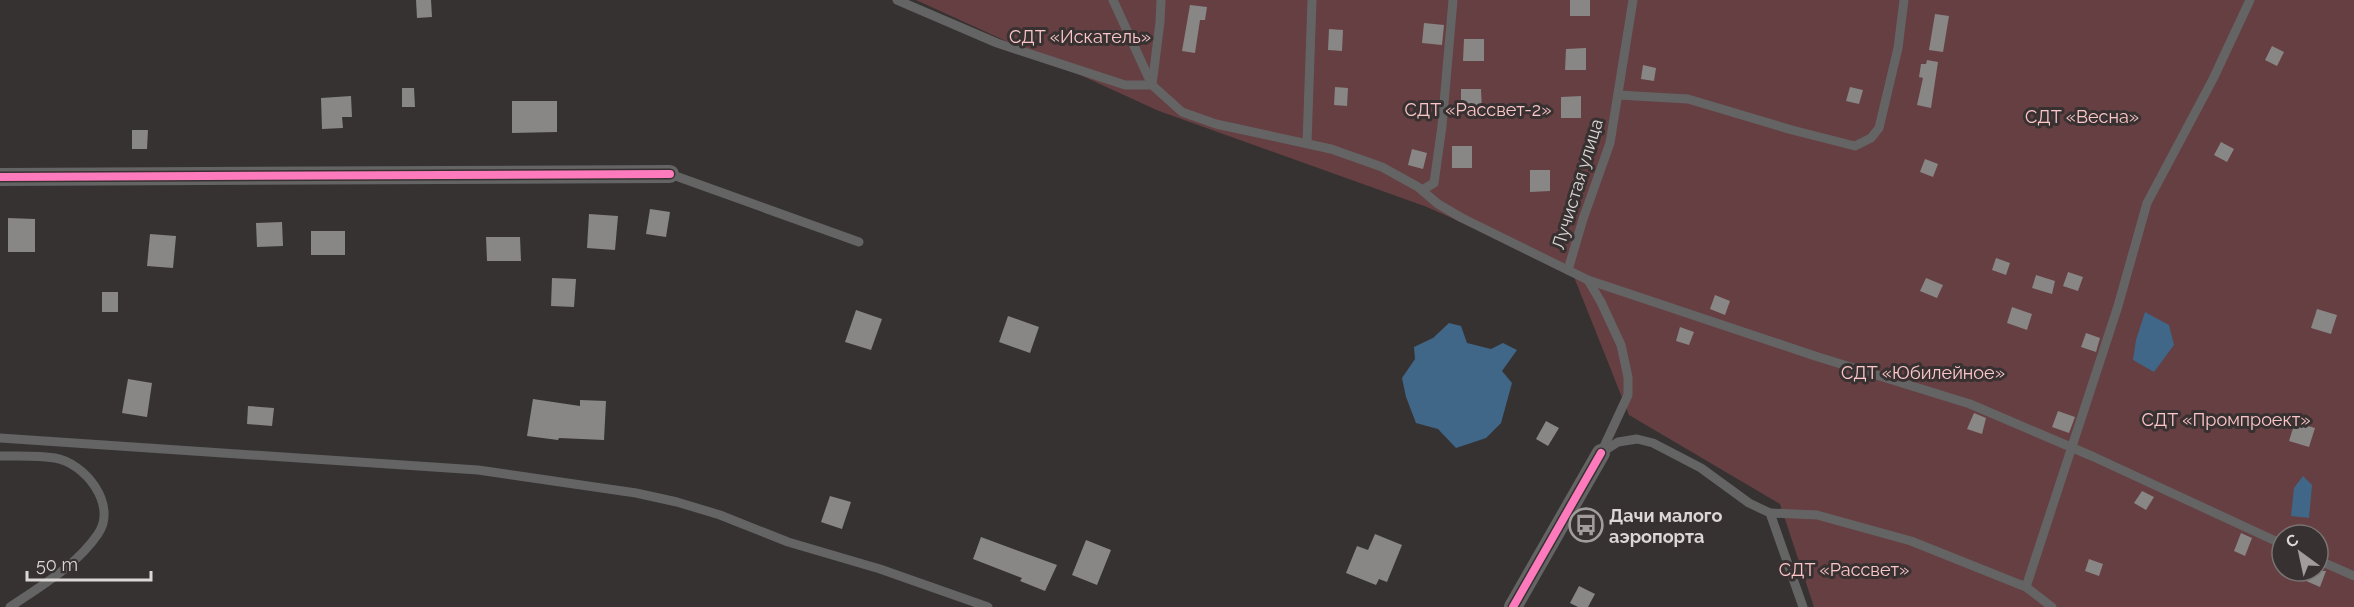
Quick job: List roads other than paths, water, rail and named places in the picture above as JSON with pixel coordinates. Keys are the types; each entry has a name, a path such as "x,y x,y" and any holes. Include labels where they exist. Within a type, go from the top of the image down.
{"street":[{"path":"0,177 670,174"},
{"path":"1513,607 1601,453"}],"lane":[{"path":"897,0 1008,46 1125,85 1152,85"},
{"path":"1113,0 1152,85 1182,112 1216,124 1307,143 1382,167 1422,190 1438,204 1462,218 1588,280 1815,356 1970,404 2071,447 2270,538"},
{"path":"1152,85 1161,0"},
{"path":"1307,143 1312,0"},
{"path":"1422,190 1434,183 1442,126 1453,0"},
{"name":"Лучистая улица","path":"1568,270 1610,143 1633,0"},
{"path":"1618,95 1688,99 1855,146 1871,138 1879,128 1898,48 1904,0"},
{"path":"2026,587 2118,306 2147,203 2213,79 2250,0"},
{"path":"670,174 859,242"},
{"path":"1588,280 1621,345 1628,377 1628,395 1601,453"},
{"path":"0,438 478,470 677,501 788,542 880,569 988,607"},
{"path":"1601,453 1618,442 1638,439 1653,443 1701,468 1724,482 1749,503 1770,513 1817,515 1911,541 2026,587 2052,607"},
{"path":"0,456 55,458 68,462 78,468 96,488 104,511 99,532 86,548 61,572 10,607"},
{"path":"1770,513 1803,607"},
{"path":"2330,565 2354,576"}],"water":[{"path":"2145,312 2169,325 2174,345 2154,372 2133,360 2136,340"},
{"path":"1449,323 1461,326 1467,343 1491,349 1503,343 1517,350 1502,371 1512,383 1501,423 1486,438 1456,448 1438,429 1416,423 1406,397 1402,378 1415,359 1414,347 1433,338"},
{"path":"2303,476 2312,485 2309,518 2291,516 2294,488"}],"place":[{"name":"Дачи малого аэропорта","path":"1586,525"}],"park label":[{"name":"СДТ «Искатель»","path":"1080,36"},
{"name":"СДТ «Рассвет-2»","path":"1478,109"},
{"name":"СДТ «Весна»","path":"2082,116"},
{"name":"СДТ «Юбилейное»","path":"1923,372"},
{"name":"СДТ «Промпроект»","path":"2226,419"},
{"name":"СДТ «Рассвет»","path":"1844,569"}]}
